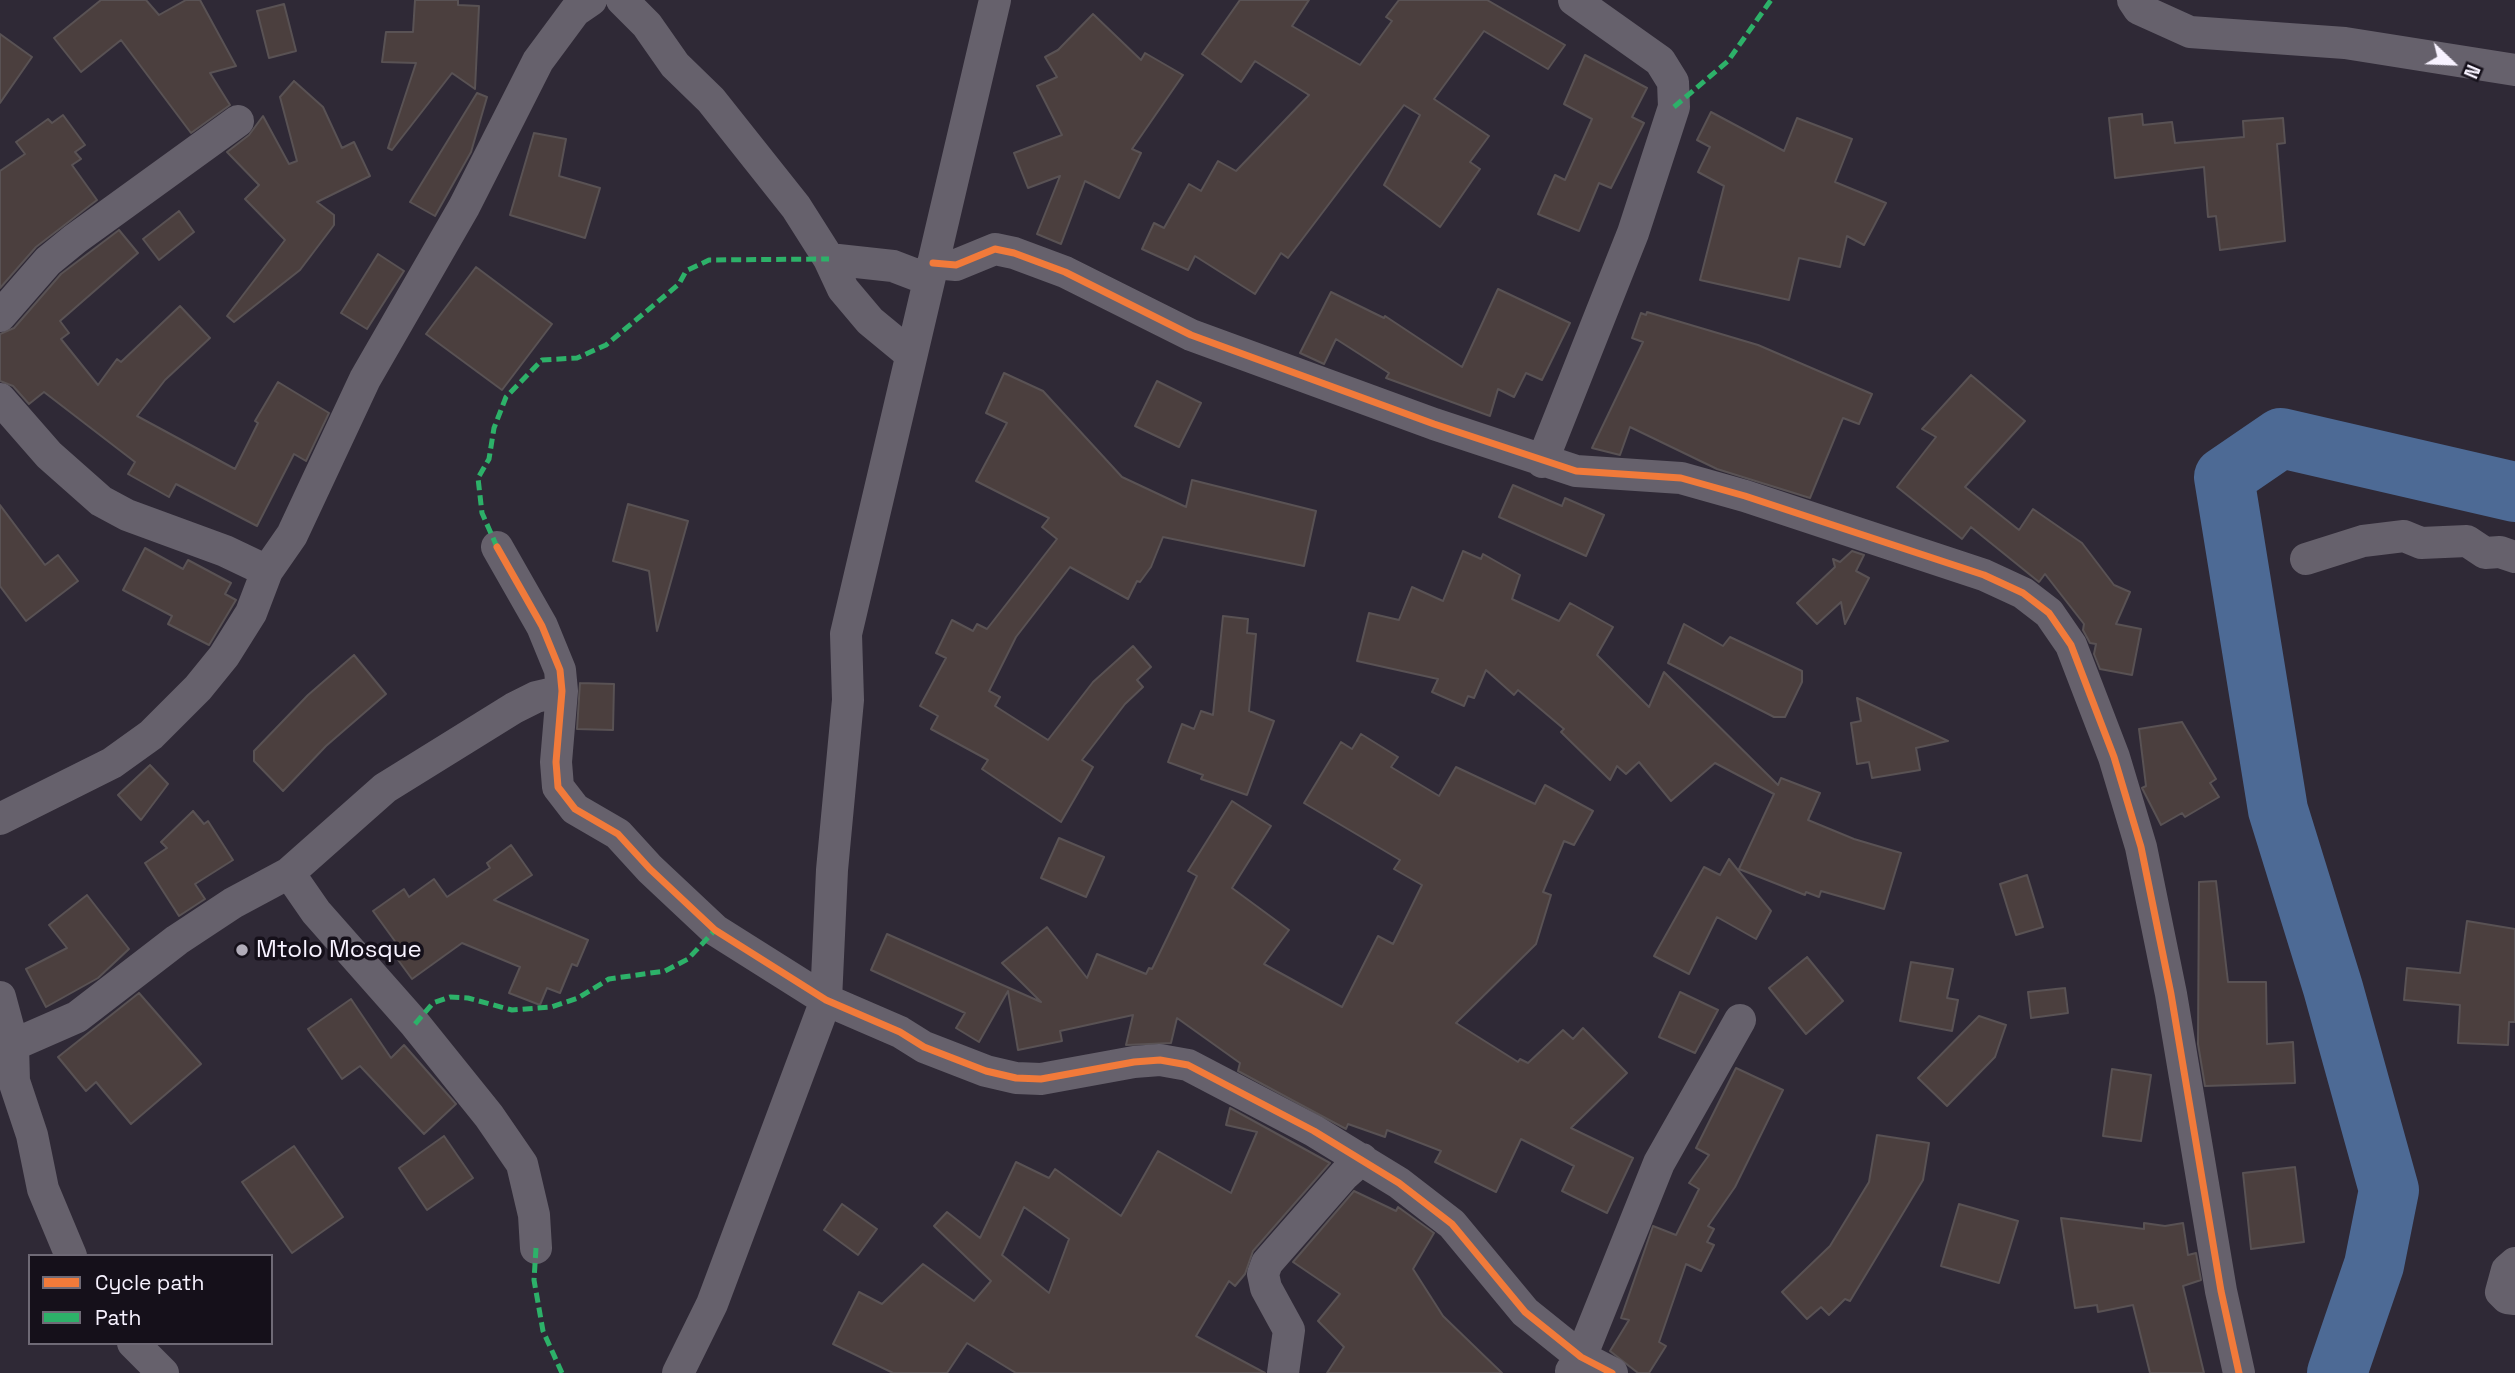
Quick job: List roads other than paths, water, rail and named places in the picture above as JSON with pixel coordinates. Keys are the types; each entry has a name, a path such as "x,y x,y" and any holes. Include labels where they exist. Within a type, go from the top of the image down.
{"street":[{"path":"0,819 93,775 151,735 198,688 224,656 251,613 267,571 292,534 365,379 464,207 538,61 575,11 591,0"},
{"path":"622,0 647,25 675,65 711,100 796,207 829,259 843,289 870,321 910,354"},
{"path":"678,1373 712,1304 826,1000 832,870 848,700 846,634 995,0"},
{"path":"1542,462 1633,233 1674,107 1673,82 1660,61 1574,0"},
{"path":"2133,0 2139,9 2190,32 2345,43 2515,70"},
{"path":"0,316 48,261 238,121"},
{"path":"829,259 930,271 956,265 995,249 1014,253 1065,272 1191,335 1288,373 1542,462 1576,471 1681,478 1716,487 1984,575 2023,593 2049,613 2071,645 2114,757 2141,847 2171,994 2221,1291 2239,1373"},
{"path":"0,399 49,455 101,501 127,515 225,551 267,571"},
{"path":"2306,559 2363,541 2404,536 2421,543 2467,541 2485,553 2500,552 2515,557"},
{"path":"498,547 554,650 562,691 556,762 558,787 575,809 618,834 650,869 715,930 826,1000 901,1032 949,1057 986,1071 1016,1078 1041,1079 1134,1062 1160,1060 1188,1065 1362,1159 1399,1183 1452,1224 1525,1312 1576,1365 1612,1373"},
{"path":"13,1045 77,1017 177,940 233,903 289,873 385,788 514,708 536,697 562,691"},
{"path":"289,873 316,912 472,1094 522,1164 534,1215 536,1248"},
{"path":"0,997 13,1045 14,1081 32,1135 43,1189 70,1254"},
{"path":"1576,1365 1659,1163 1740,1020"},
{"path":"1283,1373 1289,1330 1266,1288 1263,1274 1267,1263 1344,1175 1362,1159"},
{"path":"2515,1262 2507,1270 2501,1292 2507,1298 2515,1299"},
{"path":"135,1345 163,1373"}],"waterway":[{"path":"2337,1373 2374,1265 2389,1190 2333,988 2278,810 2224,477 2281,438 2515,492"}],"place":[{"name":"Mtolo Mosque","path":"242,950"}]}
